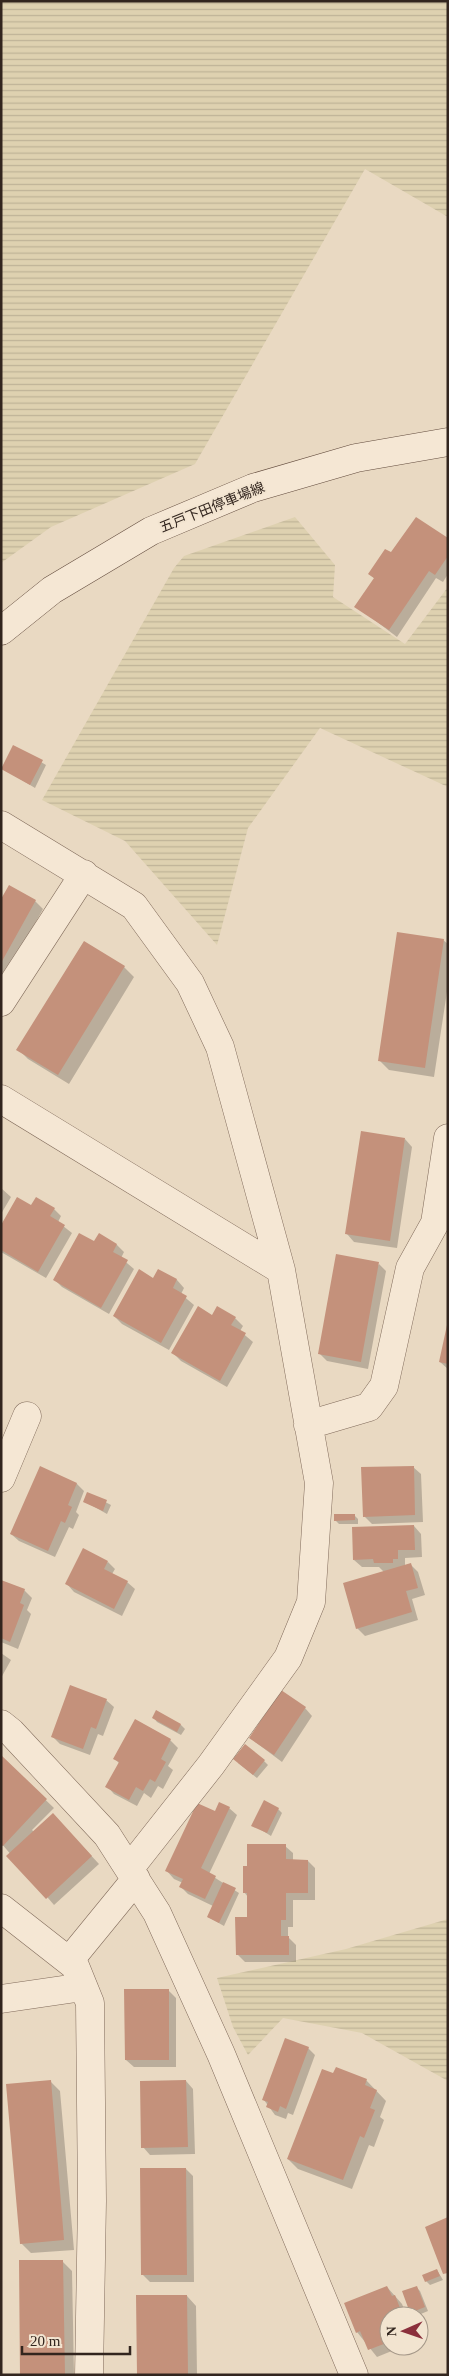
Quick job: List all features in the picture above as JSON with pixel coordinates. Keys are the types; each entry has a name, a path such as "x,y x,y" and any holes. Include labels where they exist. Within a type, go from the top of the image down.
{"street":[{"name":"五戸下田停車場線","path":"1,631 52,590 151,531 253,488 356,458 448,442"},
{"path":"1,825 134,906 190,983 220,1047 281,1270 319,1483 311,1602 288,1658 69,1961"},
{"path":"1,1002 84,874"},
{"path":"1,1098 281,1270"},
{"path":"308,1425 369,1407 384,1386 410,1268 434,1223 448,1138"},
{"path":"1,1478 27,1416"},
{"path":"1,1724 107,1835 157,1913 221,2054 354,2375"},
{"path":"1,1908 75,1966 90,2003 92,2201 90,2375"},
{"path":"1,1999 83,1987"}],"shaded area":[{"path":"1,1 448,1 448,217 365,169 195,464 51,527 1,563"},
{"path":"295,517 335,565 333,597 405,644 448,587 448,787 320,728 248,828 217,945 125,841 42,800 174,568 184,556"},
{"path":"448,1919 448,2081 362,2033 283,2018 248,2055 233,2027 217,1978 346,1949"}],"building":[{"path":"416,517 448,538 448,556 435,575 429,571 389,630 354,607 374,578 368,574 385,549 391,552"},
{"path":"13,745 43,760 30,785 1,769"},
{"path":"9,885 36,900 1,963 1,899"},
{"path":"397,932 444,939 425,1068 378,1061"},
{"path":"84,941 125,966 58,1075 16,1050"},
{"path":"361,1131 405,1138 390,1241 345,1234"},
{"path":"17,1197 31,1205 36,1197 55,1208 50,1216 65,1225 38,1272 1,1250 1,1225"},
{"path":"79,1233 94,1241 99,1233 117,1244 113,1252 128,1260 101,1308 53,1280"},
{"path":"336,1254 379,1262 361,1362 318,1354"},
{"path":"139,1269 153,1278 158,1269 177,1279 173,1288 187,1296 161,1343 113,1316"},
{"path":"198,1306 212,1315 217,1306 236,1317 231,1325 246,1333 220,1381 171,1353"},
{"path":"448,1325 448,1364 439,1362"},
{"path":"40,1466 77,1483 68,1505 72,1507 65,1523 61,1521 48,1551 10,1534"},
{"path":"414,1466 415,1515 363,1517 361,1467"},
{"path":"87,1492 107,1500 103,1511 83,1502"},
{"path":"334,1514 355,1514 355,1520 334,1521"},
{"path":"414,1525 415,1550 398,1550 398,1559 393,1559 393,1563 374,1563 373,1559 353,1560 352,1527"},
{"path":"83,1548 108,1561 104,1569 128,1581 114,1609 65,1584"},
{"path":"411,1563 418,1588 406,1591 412,1612 356,1629 343,1583"},
{"path":"1,1580 25,1589 20,1603 24,1605 10,1642 1,1638"},
{"path":"70,1685 107,1699 96,1729 91,1727 83,1749 51,1737"},
{"path":"281,1690 306,1707 274,1755 249,1738"},
{"path":"156,1710 181,1724 177,1732 152,1718"},
{"path":"135,1719 171,1739 161,1759 166,1762 155,1782 150,1779 143,1791 136,1787 129,1800 105,1787 119,1762 113,1759"},
{"path":"245,1744 265,1760 253,1775 233,1759"},
{"path":"1,1755 47,1799 3,1846 1,1845"},
{"path":"264,1800 279,1808 267,1833 251,1826"},
{"path":"219,1802 230,1807 201,1868 216,1876 205,1899 179,1887 183,1879 165,1871 197,1803 215,1811"},
{"path":"53,1813 92,1856 46,1899 6,1856"},
{"path":"247,1844 286,1844 286,1859 308,1860 308,1893 286,1893 286,1920 281,1920 281,1936 289,1936 289,1955 236,1955 235,1917 247,1917 247,1893 243,1893 243,1866 247,1866"},
{"path":"223,1882 236,1888 219,1923 207,1917"},
{"path":"124,1989 169,1989 169,2060 125,2060"},
{"path":"285,2038 309,2047 286,2109 280,2106 278,2112 266,2107 268,2102 262,2100"},
{"path":"336,2067 367,2079 365,2085 377,2090 370,2108 375,2110 364,2138 360,2136 343,2180 287,2159 322,2069 333,2073"},
{"path":"51,2080 64,2240 20,2244 6,2084"},
{"path":"186,2080 188,2147 141,2148 140,2081"},
{"path":"140,2168 186,2168 187,2275 141,2275"},
{"path":"448,2217 448,2273 443,2274 425,2227"},
{"path":"19,2260 63,2260 65,2375 20,2375"},
{"path":"437,2269 440,2276 425,2282 422,2275"},
{"path":"387,2286 392,2296 395,2295 399,2306 379,2306 379,2346 368,2350 360,2331 356,2333 344,2303"},
{"path":"417,2286 425,2306 407,2306 402,2291"},
{"path":"136,2295 187,2295 188,2375 137,2375"}]}
